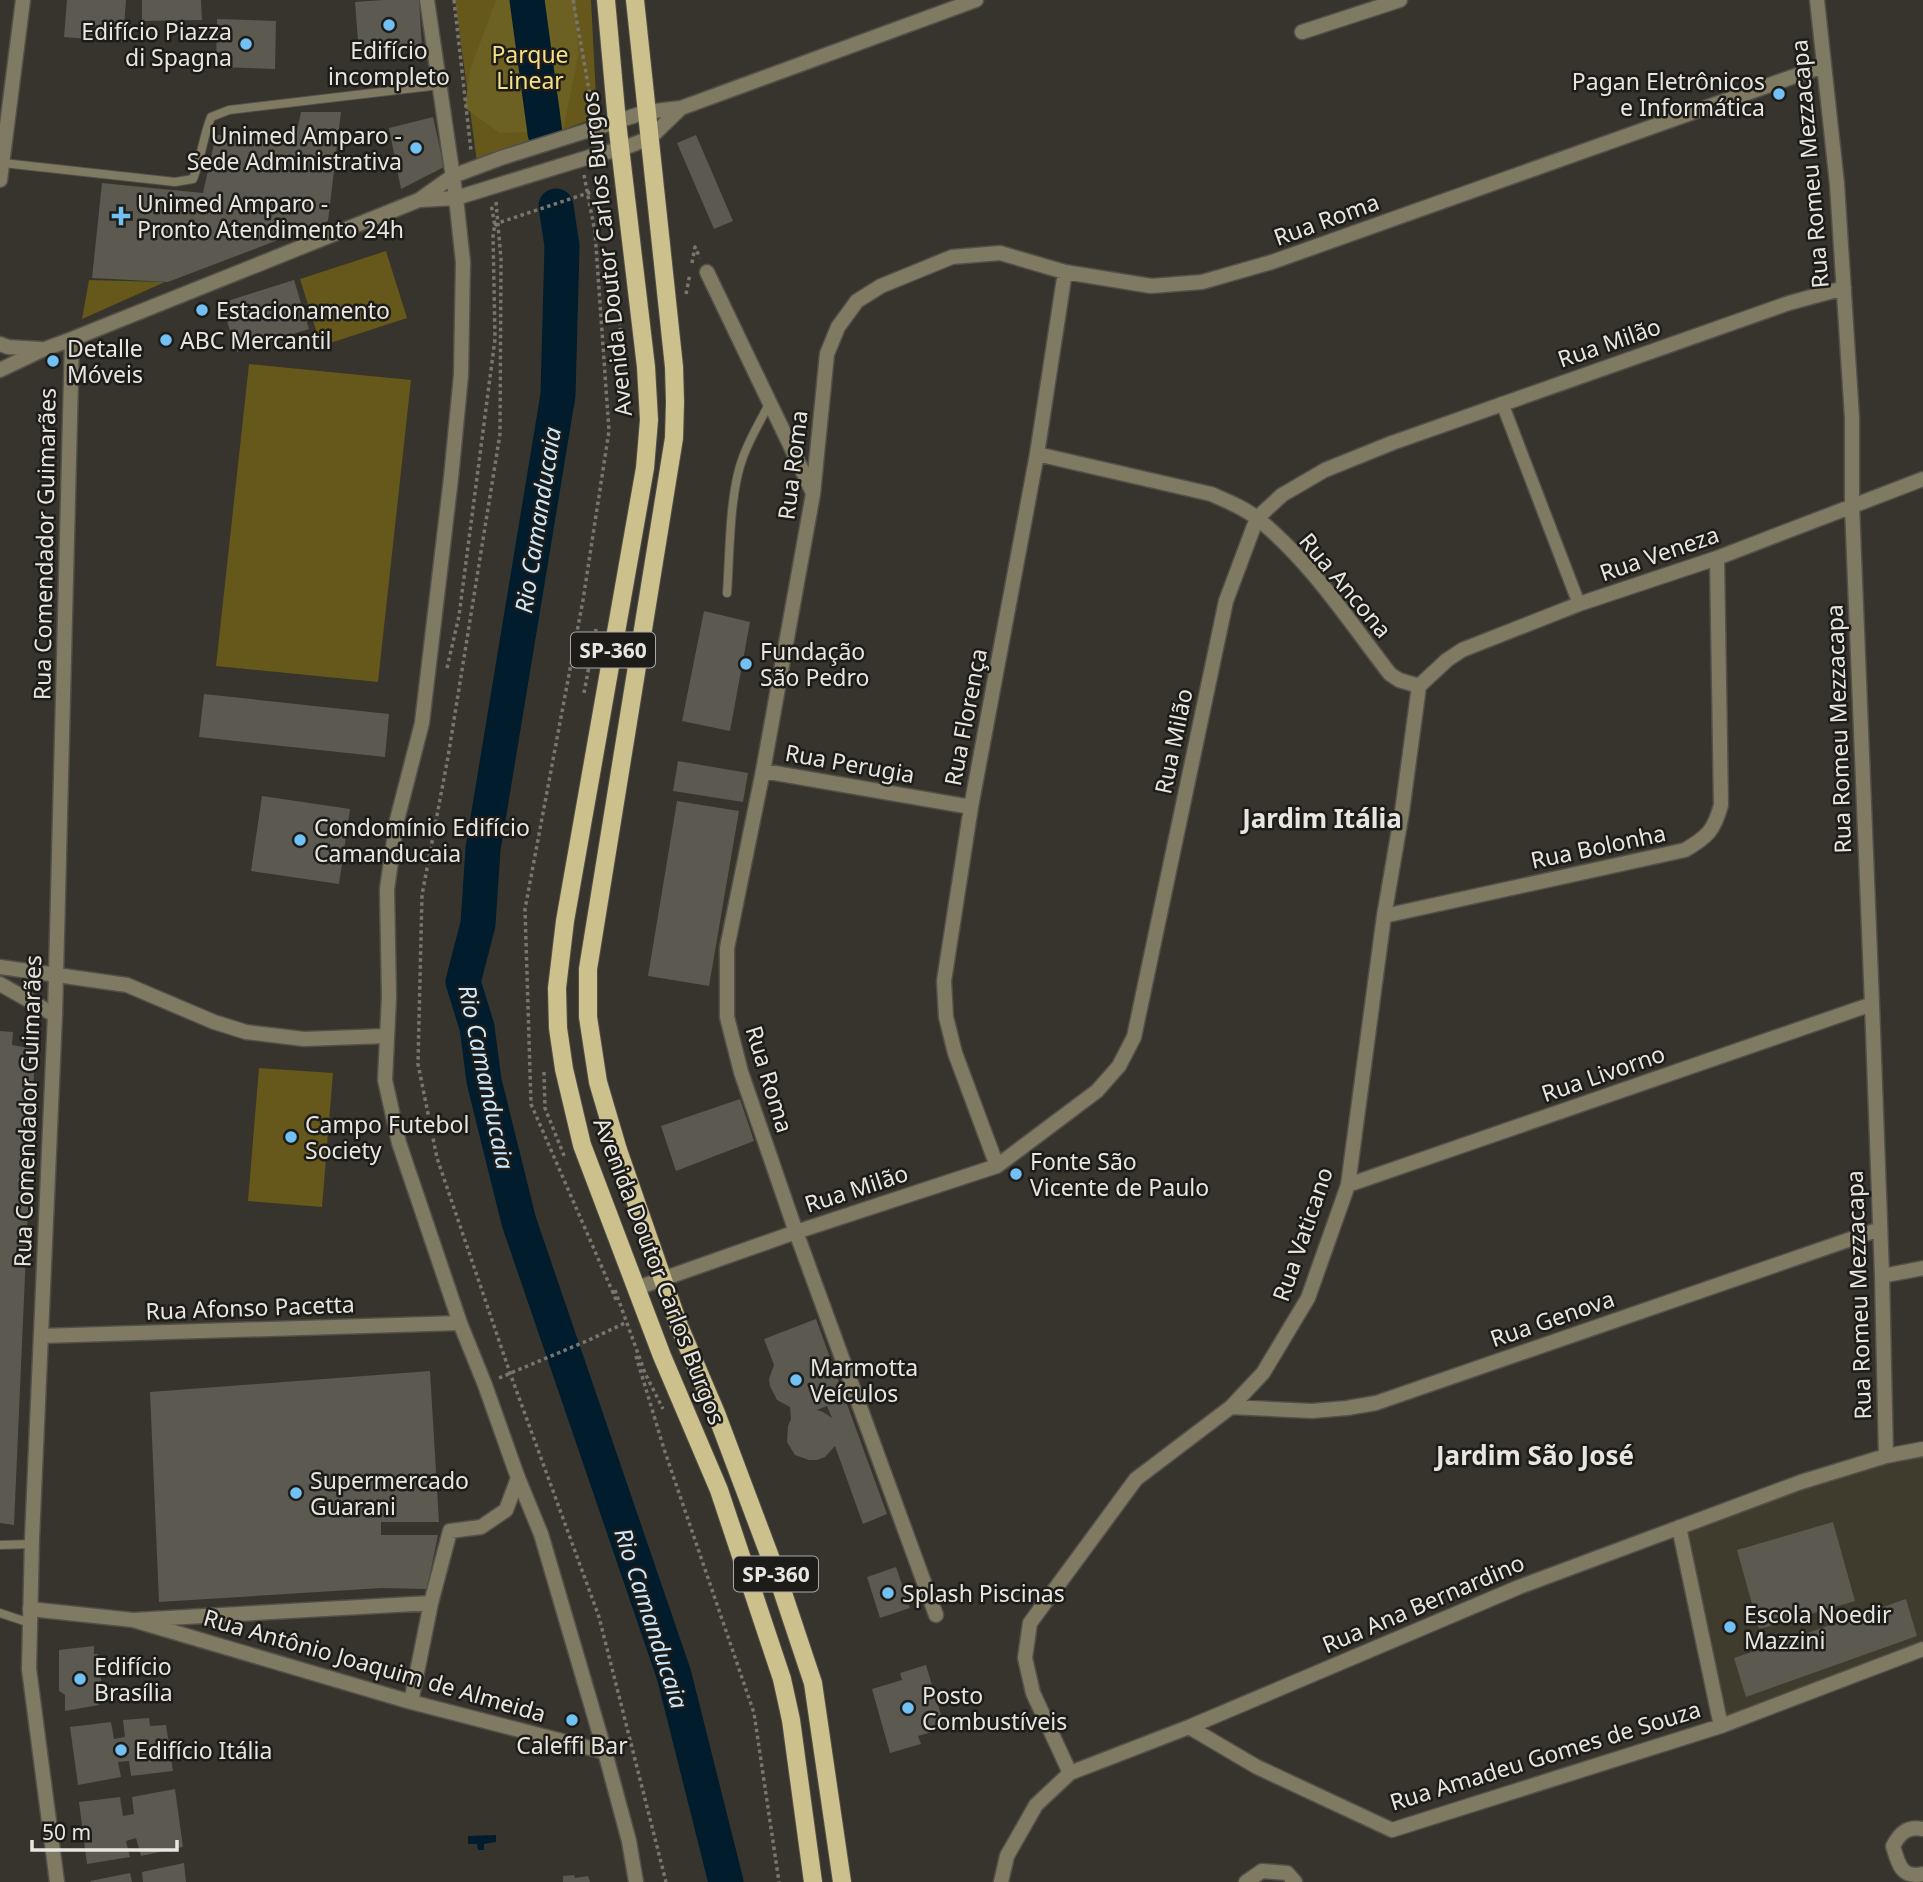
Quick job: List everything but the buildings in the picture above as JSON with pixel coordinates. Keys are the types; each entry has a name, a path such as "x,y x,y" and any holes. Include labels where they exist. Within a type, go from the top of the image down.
{"main road":[{"name":"Avenida Doutor Carlos Burgos","path":"606,0 617,122 646,367 649,420 645,468 565,921 557,988 558,1028 564,1069 582,1145 662,1356 719,1490 782,1679 791,1720 813,1882"},
{"name":"Avenida Doutor Carlos Burgos","path":"635,0 674,368 674,438 588,969 588,1017 598,1082 618,1150 679,1326 716,1413 809,1671 819,1720 842,1882"}],"street":[{"path":"0,180 3,138 23,0"},
{"path":"427,0 463,262 461,375 422,723 397,820 387,889 389,975 385,1080 399,1143 460,1322 541,1534 605,1752 629,1841 636,1882"},
{"path":"0,370 42,349 419,200 453,176 646,112 681,108 976,0"},
{"name":"Rua Romeu Mezzacapa","path":"1817,0 1837,184 1852,418 1852,506 1882,1276 1885,1457"},
{"path":"1302,32 1395,1"},
{"name":"Rua Roma","path":"936,1615 796,1232 741,1072 727,1017 727,948 763,771 813,494 827,354 838,327 856,301 881,286 953,257 1000,254 1065,272 1151,286 1202,282 1285,257 1823,66"},
{"path":"419,200 456,198 599,153 621,149 650,138 681,108"},
{"path":"707,272 813,494"},
{"name":"Rua Florença","path":"997,1166 955,1053 946,1017 944,981 971,807 1037,454 1065,272"},
{"name":"Rua Milão","path":"637,1288 997,1166 1097,1091 1119,1066 1134,1037 1226,601 1257,519 1282,495 1325,470 1392,443 1789,303 1844,288"},
{"name":"Rua Comendador Guimarães","path":"57,1882 29,1669 55,1015 72,339"},
{"path":"0,344 42,349"},
{"path":"1502,403 1580,604"},
{"name":"Rua Ancona","path":"1037,454 1211,495 1237,505 1257,519 1307,566 1390,674 1399,680 1419,686"},
{"name":"Rua Veneza","path":"1419,686 1462,650 1580,604 1717,558 1923,479"},
{"name":"Rua Bolonha","path":"1384,916 1685,850 1704,839 1715,825 1721,805 1717,558"},
{"name":"Rua Vaticano","path":"1070,1773 1033,1693 1025,1658 1030,1623 1136,1479 1231,1407 1263,1373 1308,1298 1348,1185 1384,916 1402,812 1419,686"},
{"name":"Rua Perugia","path":"763,771 971,807"},
{"path":"0,967 127,985 214,1022 246,1032 304,1039 386,1036"},
{"path":"0,984 55,1015"},
{"name":"Rua Livorno","path":"1348,1185 1872,1004"},
{"name":"Rua Genova","path":"1231,1407 1312,1411 1376,1403 1880,1229"},
{"path":"1882,1276 1923,1268"},
{"name":"Rua Afonso Pacetta","path":"41,1336 460,1322"},
{"name":"Rua Ana Bernardino","path":"1001,1882 1007,1856 1036,1805 1070,1773 1189,1727 1519,1587 1801,1482 1885,1457 1923,1449"},
{"path":"411,1702 431,1603 450,1531 481,1527 506,1510 518,1478"},
{"path":"1679,1527 1721,1726"},
{"path":"30,1616 133,1620 431,1603"},
{"name":"Rua Antônio Joaquim de Almeida","path":"133,1620 411,1702 605,1752"},
{"name":"Rua Amadeu Gomes de Souza","path":"1189,1727 1256,1767 1392,1829 1721,1726 1923,1649"},
{"path":"1923,1829 1914,1827 1900,1833 1893,1846 1898,1863 1904,1871 1911,1875 1923,1874"},
{"path":"1246,1882 1262,1871 1291,1877"}],"lane":[{"path":"3,163 175,182 193,179 200,163 206,128 211,117 229,110 440,85"},
{"path":"727,593 736,484 743,458 770,402"},
{"path":"0,1545 32,1544"},
{"path":"0,1613 30,1616"}],"path":[{"path":"454,0 472,160"},
{"path":"573,0 597,128"},
{"path":"581,159 595,232 609,431 583,600 525,909 531,1104 645,1373 666,1416"},
{"path":"496,185 496,224 501,259 500,434 448,757 422,895 418,1064 437,1158 510,1373 599,1617 666,1882"},
{"path":"496,224 603,188 608,192"},
{"path":"444,680 459,616 495,339 493,233 496,224"},
{"path":"618,302 628,412"},
{"path":"583,704 597,623"},
{"path":"544,1069 545,1108 566,1160"},
{"path":"606,1261 664,1449 754,1713 779,1882"},
{"path":"510,1373 625,1322 648,1320"}],"shaded area":[{"path":"1923,1449 1923,1649 1721,1726 1679,1527"}],"green space":[{"name":"Parque Linear","path":"455,0 591,0 597,117 477,162"},
{"name":"Parque Linear","path":"496,0 576,0 578,55 563,131 500,133 465,108 470,70"},
{"path":"386,251 407,318 321,346 300,279"},
{"path":"89,280 165,282 82,319"},
{"path":"249,364 411,380 378,682 216,666"},
{"name":"Campo Futebol Society","path":"259,1068 333,1073 322,1207 248,1201"}],"water":[{"path":"496,1835 496,1842 484,1844 484,1850 478,1850 477,1844 468,1844 468,1836"}],"waterway":[{"name":"Rio Camanducaia","path":"527,0 545,133"},
{"name":"Rio Camanducaia","path":"556,206 562,246 558,395 483,849 478,924 463,982 477,1027 484,1081 519,1222 674,1675 726,1882"}],"place":[{"name":"Edifício incompleto","path":"389,25"},
{"name":"Edifício Piazza di Spagna","path":"246,44"},
{"name":"Pagan Eletrônicos e Informática","path":"1779,94"},
{"name":"Unimed Amparo - Sede Administrativa","path":"416,148"},
{"name":"Unimed Amparo - Pronto Atendimento 24h","path":"121,216"},
{"name":"Estacionamento","path":"202,310"},
{"name":"ABC Mercantil","path":"166,340"},
{"name":"Detalle Móveis","path":"53,361"},
{"name":"Fundação São Pedro","path":"746,664"},
{"name":"Condomínio Edifício Camanducaia","path":"300,840"},
{"name":"Campo Futebol Society","path":"291,1137"},
{"name":"Fonte São Vicente de Paulo","path":"1016,1174"},
{"name":"Marmotta Veículos","path":"796,1380"},
{"name":"Supermercado Guarani","path":"296,1493"},
{"name":"Splash Piscinas","path":"888,1593"},
{"name":"Escola Noedir Mazzini","path":"1730,1627"},
{"name":"Edifício Brasília","path":"80,1679"},
{"name":"Posto Combustíveis","path":"908,1708"},
{"name":"Caleffi Bar","path":"572,1720"},
{"name":"Edifício Itália","path":"121,1750"}],"district":[{"name":"Jardim Itália","path":"1322,818"},
{"name":"Jardim São José","path":"1535,1455"}]}
